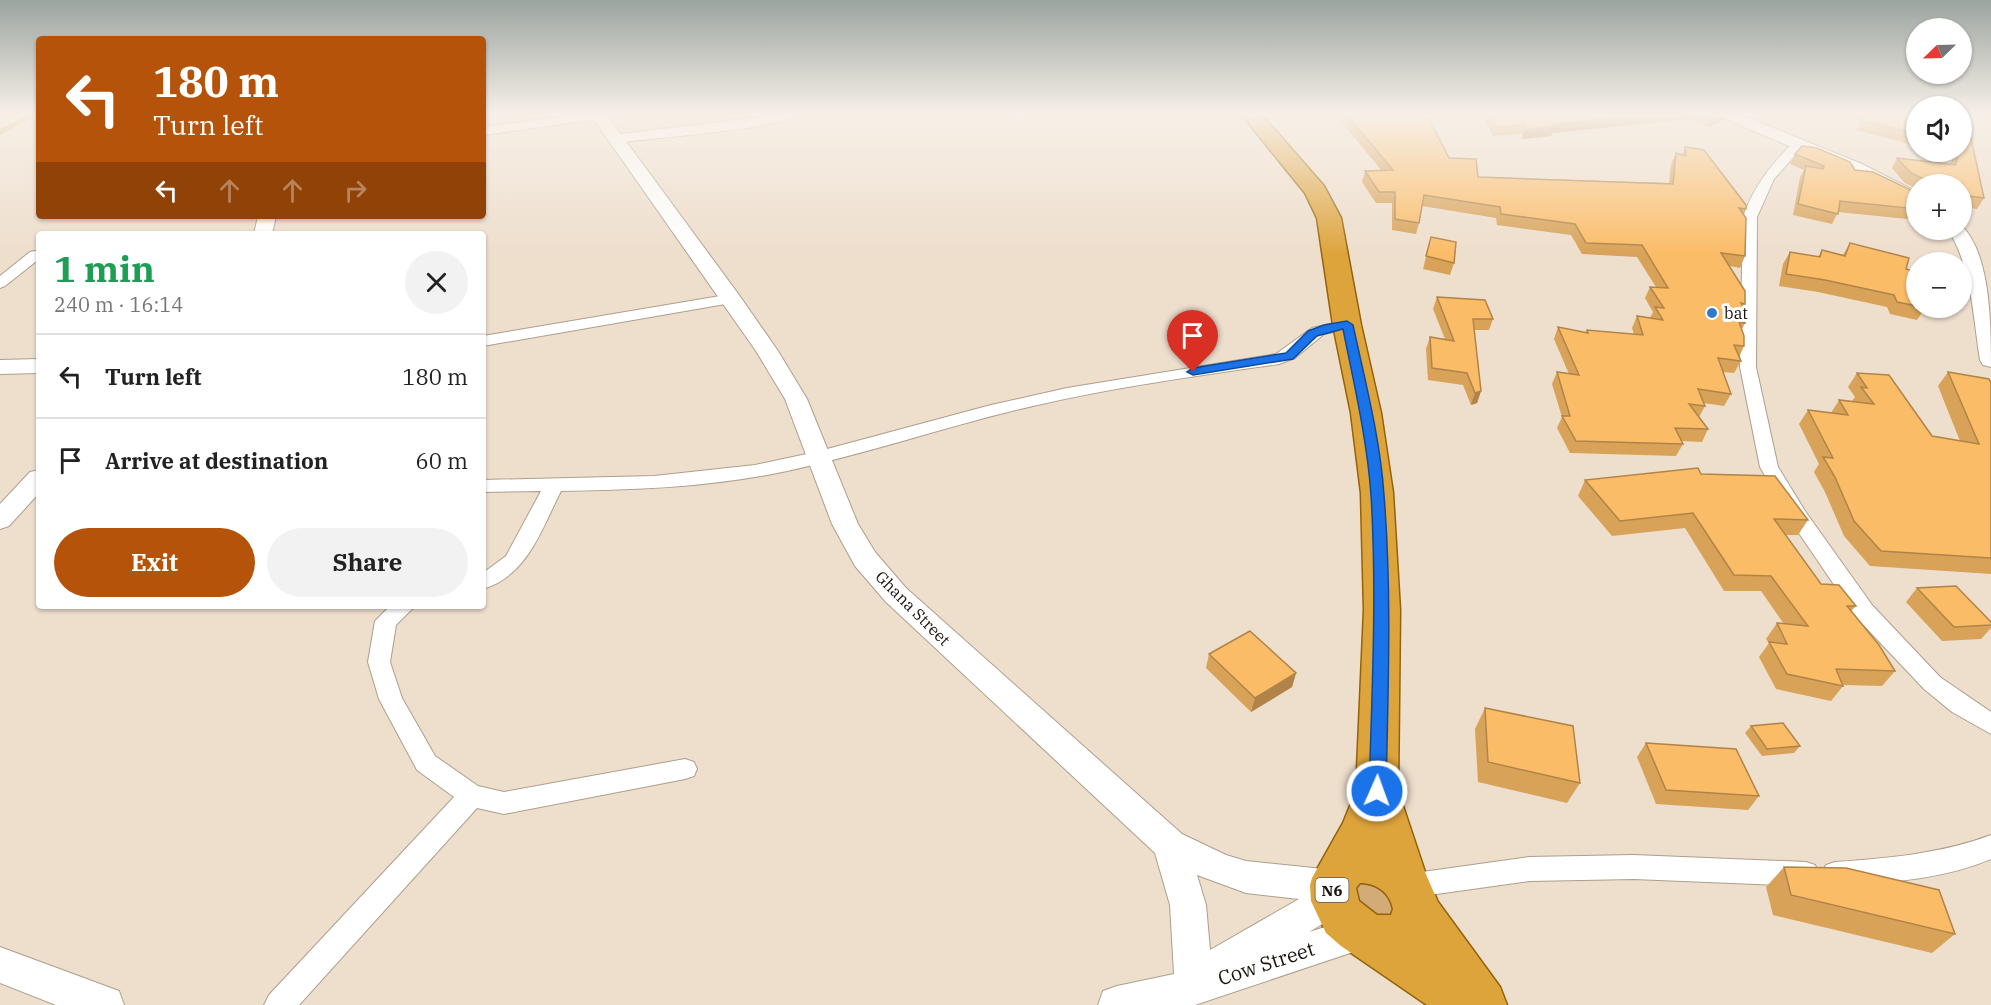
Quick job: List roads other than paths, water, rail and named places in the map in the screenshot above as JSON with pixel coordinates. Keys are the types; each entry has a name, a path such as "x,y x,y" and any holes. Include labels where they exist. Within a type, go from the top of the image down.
{"highway":[{"name":"N6","path":"1291,161 1316,191 1329,218 1347,325 1366,413 1377,493 1382,610 1377,791 1410,893"},
{"name":"N6","path":"1334,888 1361,832 1377,791"},
{"name":"N6","path":"1470,1005 1364,934 1343,917 1334,888 1342,869 1366,862 1380,865 1394,872 1482,1005"},
{"path":"1364,934 1382,939 1396,938 1407,932 1414,923 1410,893"}],"street":[{"name":"Ghana Street","path":"630,161 732,299 796,399 850,532 865,559 896,595 1170,845 1219,870 1246,877 1334,888"},
{"path":"1782,161 1770,173 1758,193 1750,217 1748,367 1769,467 1797,515 1864,611 1932,684 1991,724"},
{"path":"1839,161 1906,193"},
{"path":"1965,240 1991,360"},
{"path":"0,283 35,255"},
{"path":"486,340 732,299"},
{"path":"486,486 708,478 758,471 1000,408 1148,378 1280,359 1289,356 1312,333 1324,328 1347,325"},
{"path":"0,368 36,366"},
{"path":"486,580 496,576 514,561 555,484"},
{"path":"0,520 35,487"},
{"path":"400,609 386,621 379,662 391,699 426,763 472,796 504,803 685,769"},
{"path":"279,1005 472,796"},
{"path":"1170,845 1188,905 1193,943 1182,988"},
{"path":"1410,893 1528,869 1658,868 1815,875 1915,866 1972,856 1991,847"},
{"name":"Cow Street","path":"1182,988 1334,888"},
{"name":"Cow Street","path":"1117,1005 1364,934"},
{"path":"0,965 105,1005"}],"place":[{"name":"bat","path":"1712,313"}]}
